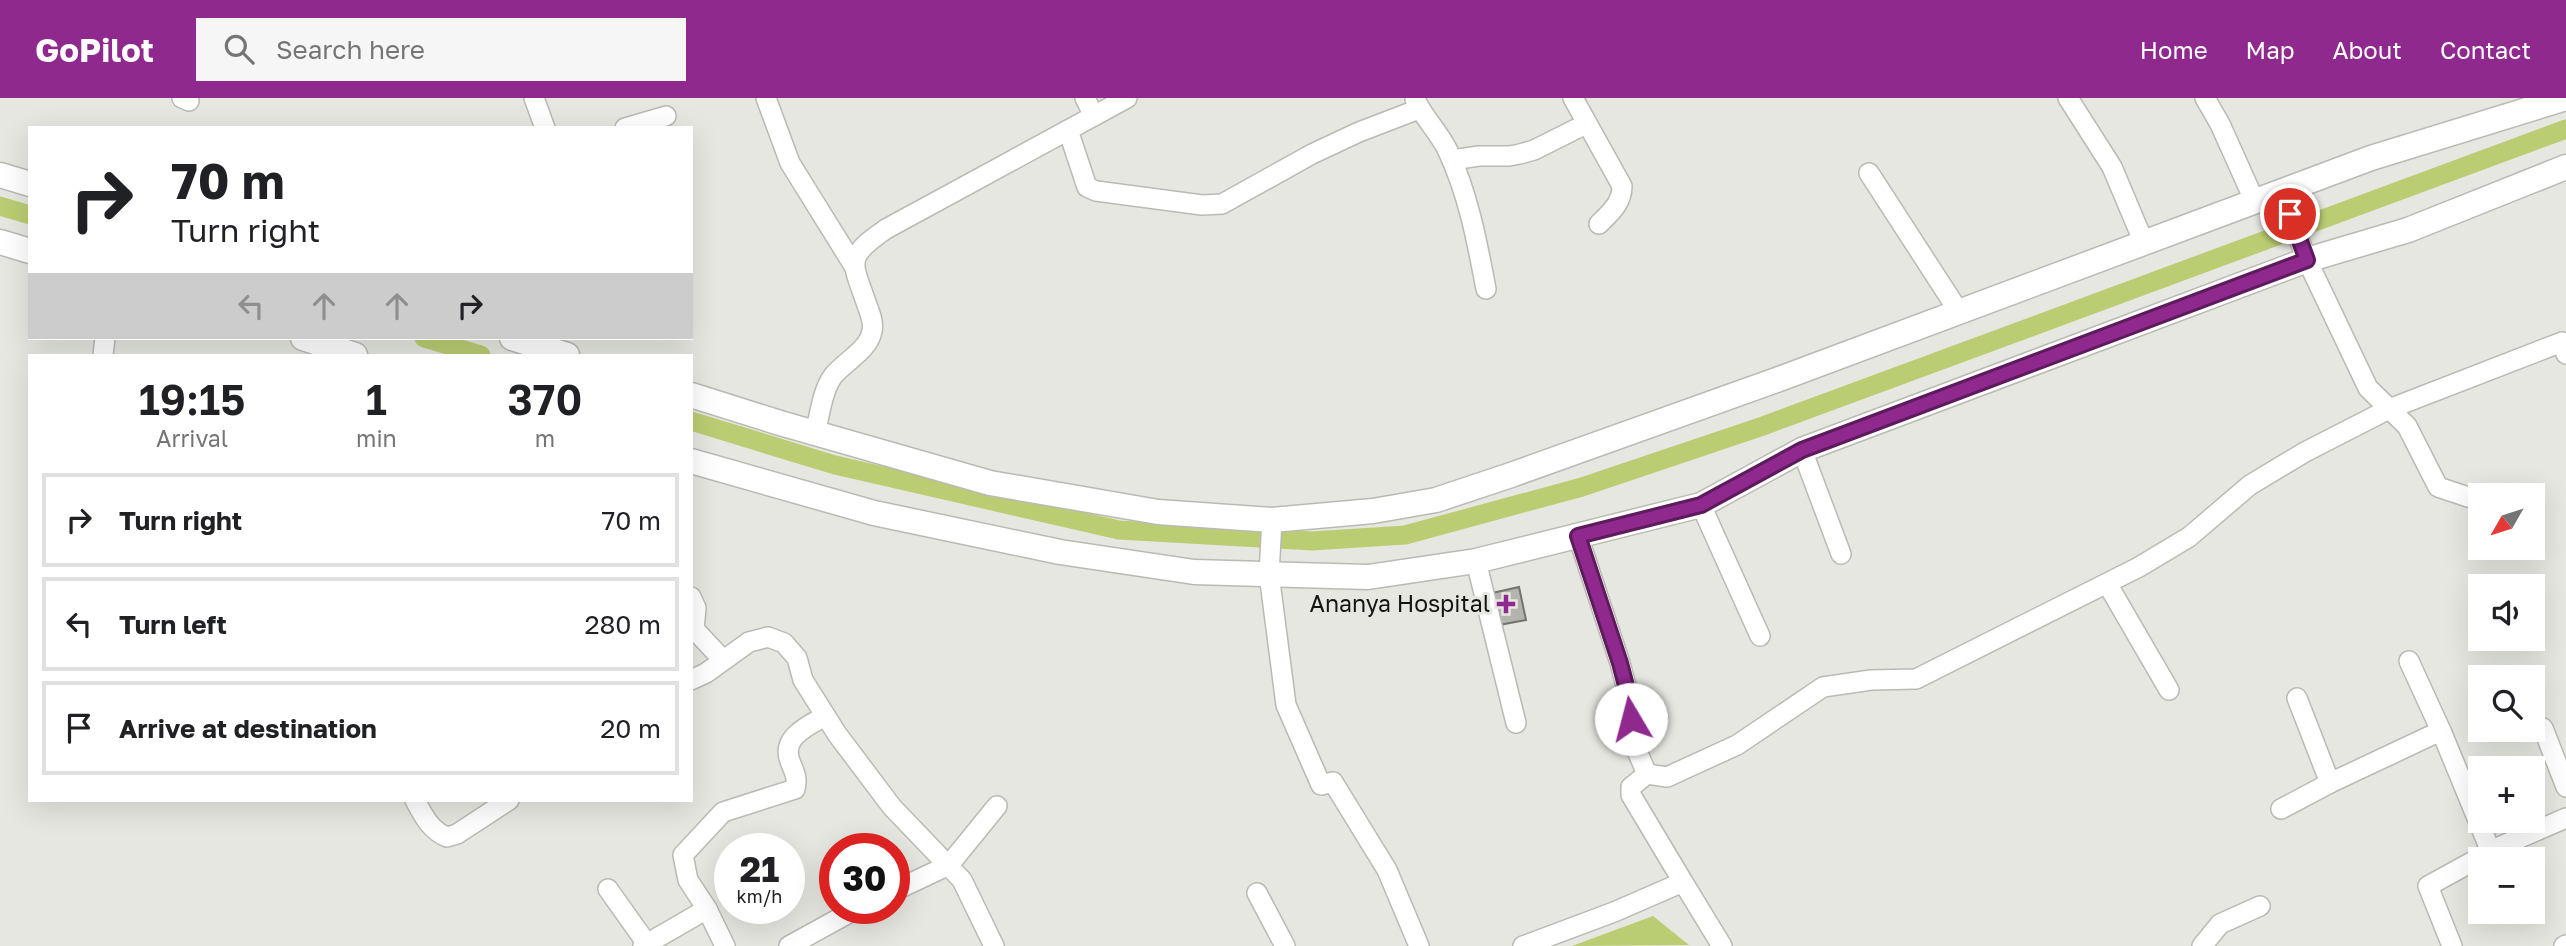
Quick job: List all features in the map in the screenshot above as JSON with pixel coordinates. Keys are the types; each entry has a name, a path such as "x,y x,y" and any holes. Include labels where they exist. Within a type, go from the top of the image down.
{"street":[{"path":"534,98 544,126"},
{"path":"766,98 790,163 854,266 871,315 873,330 869,339 831,379 815,433"},
{"path":"1085,98 1094,116"},
{"path":"854,266 855,256 863,245 886,229 1127,98"},
{"path":"1573,98 1622,186 1622,197 1599,224"},
{"path":"2068,98 2112,167 2144,243"},
{"path":"2205,98 2220,124 2255,202"},
{"path":"693,396 990,483 1158,512 1271,524 1373,511 1436,500 1782,379 2255,202 2285,203 2371,158 2566,98"},
{"path":"1068,130 1087,187 1096,191 1202,205 1222,204 1324,149 1417,104 1452,160 1471,215 1486,289"},
{"path":"632,126 666,116"},
{"path":"1452,160 1479,156 1509,156 1534,150 1586,124"},
{"path":"693,462 874,513 1060,552 1194,572 1269,567 1368,577 1476,561 1701,505 1802,450 2304,251 2408,230 2566,167"},
{"path":"1869,173 1959,312"},
{"path":"0,175 28,183"},
{"path":"2285,203 2304,251 2368,388 2407,426 2438,487 2468,497"},
{"path":"0,242 28,250"},
{"path":"309,340 352,354"},
{"path":"518,340 564,354"},
{"path":"1722,946 1631,795 1631,787 1647,774 1667,777 1737,745 1823,687 1871,680 1916,680 2108,585 2189,537 2250,485 2305,452 2389,409 2562,342 2566,354"},
{"path":"1802,450 1841,554"},
{"path":"1701,505 1760,636"},
{"path":"1271,524 1269,567 1286,705 1321,785 1333,782 1387,870 1419,946"},
{"path":"1578,536 1620,663 1630,701 1631,737 1647,774"},
{"path":"1476,561 1516,723"},
{"path":"2108,585 2169,690"},
{"path":"693,601 696,608 694,629 723,660"},
{"path":"693,679 749,642 768,637 784,643 797,658 803,680 825,716 891,807 961,880 994,946"},
{"path":"2409,661 2489,847"},
{"path":"2297,698 2330,783"},
{"path":"725,946 707,909 688,880 683,855 723,812 795,789 798,778 788,753 789,742 799,732 825,716"},
{"path":"2281,809 2330,783 2432,735 2442,733"},
{"path":"2545,733 2566,787"},
{"path":"416,802 436,832 447,837 457,834 506,802"},
{"path":"910,883 949,865 997,806"},
{"path":"2502,847 2566,818"},
{"path":"2452,946 2428,886 2468,864"},
{"path":"1523,946 1614,912 1683,881"},
{"path":"608,890 645,945 707,909"},
{"path":"1257,893 1285,946"},
{"path":"2202,946 2220,924 2260,906"},
{"path":"789,946 830,924"}],"shaded area":[{"path":"1653,916 1689,945 1572,946"}],"building":[{"path":"1519,587 1526,620 1499,625 1492,593"}],"waterway":[{"path":"693,422 835,465 1119,530 1312,541 1405,535 1582,487 1763,426 2566,129"},
{"path":"0,206 28,214"},
{"path":"431,340 478,354"}],"place":[{"name":"Ananya Hospital","path":"1506,604"}],"route":[{"path":"1631,719 1630,701 1620,663 1578,536 1701,505 1802,450 2307,260 2290,214"}]}
